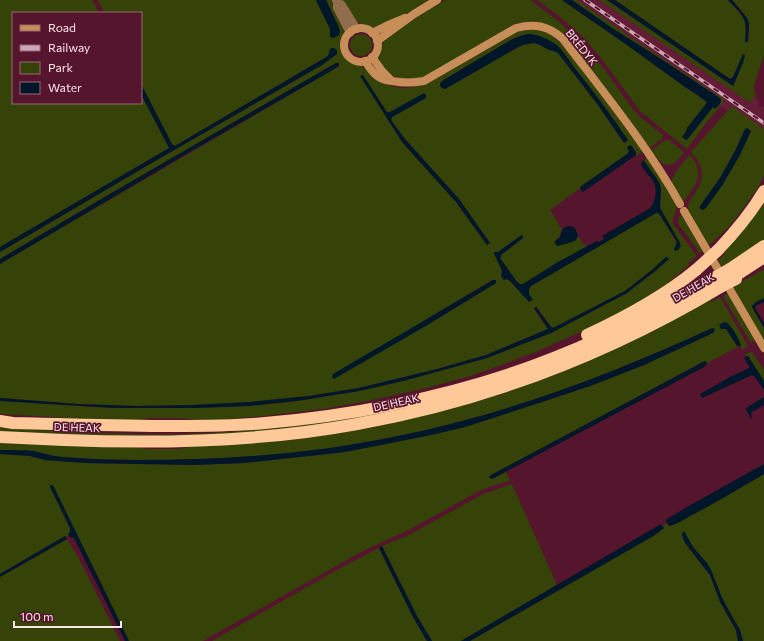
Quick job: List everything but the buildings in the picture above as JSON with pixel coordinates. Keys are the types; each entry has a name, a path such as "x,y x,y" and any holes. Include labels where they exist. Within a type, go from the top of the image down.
{"highway":[{"path":"471,386 498,372 560,348 629,315 661,296 696,270 718,250 739,227 764,191"},
{"name":"DE HEAK","path":"0,421 13,423 122,426 215,426 265,424 323,417 422,398 471,386 532,366 584,346 640,320 680,298 708,288 722,286 764,246"},
{"name":"DE HEAK","path":"0,437 168,442 218,440 289,434 366,423 447,404 547,371 620,340 652,325 708,288 734,275 764,256"},
{"path":"734,275 764,264"}],"street":[{"path":"377,41 414,14 437,0"},
{"path":"337,1 342,5 353,31"},
{"path":"372,33 414,14"},
{"name":"BRÉDYK","path":"368,59 370,69 376,75 385,80 413,83 424,81 516,28 526,25 534,25 546,28 557,34 608,97 654,160 764,348"},
{"path":"365,29 372,33 377,41 377,50 368,59 358,61 354,60 347,54 344,43 346,37 353,31 365,29"}],"shaded area":[{"path":"577,0 599,0 729,88 749,93 758,99 759,105 761,107 764,106 764,136 720,106 693,79 634,39 630,38 628,35"}],"green space":[{"path":"0,0 92,0 98,12 12,12 12,104 142,104 142,96 169,148 0,247"},
{"path":"98,0 316,0 330,29 339,28 326,0 331,0 344,28 341,49 343,55 388,85 404,88 425,85 518,31 526,29 540,30 551,35 567,50 637,141 643,151 637,156 631,145 627,147 629,152 627,154 550,210 562,230 559,237 562,245 576,240 578,236 586,247 558,262 524,284 521,284 517,282 500,259 502,254 523,238 522,235 496,252 504,280 507,279 519,290 530,297 528,291 531,286 656,213 660,215 677,243 676,245 680,243 660,208 661,189 657,179 644,161 647,157 676,204 673,224 697,256 668,283 649,297 603,322 538,351 496,367 427,388 323,409 216,420 150,418 132,421 0,414 0,401 113,408 197,408 249,406 297,401 359,391 403,381 487,358 551,333 627,293 669,259 666,257 625,291 553,328 537,307 534,309 548,329 486,355 437,369 359,388 309,396 250,402 193,405 137,406 78,404 0,398 0,264 339,66 336,63 0,259 0,252 322,65 337,54 330,54 175,146 172,144 142,86 142,12 104,12","holes":["527,34 544,38 558,47 602,103 628,141 624,143 598,105 558,53 534,43 522,45 445,89 440,84 442,81 511,40","426,98 392,117 391,120 405,139 459,199 490,243 487,245 456,202 402,142 385,110 390,112","492,280 496,281 496,283 424,327 420,323"]},
{"path":"341,0 430,0 410,12 377,27 370,27 355,19"},
{"path":"445,0 530,0 557,20 591,52 632,108 639,116 663,135 662,139 650,148 559,31 543,23 527,22 515,24 422,78 412,79 393,76 383,68 378,59 380,49 384,41 413,19"},
{"path":"537,0 562,0 706,101 706,104 687,128 682,137 686,140 713,107 715,108 720,104 717,96 612,28 572,0 577,0 628,35 630,38 634,39 725,100 687,149 640,111 602,59 583,37 559,16"},
{"path":"599,0 607,0 733,86 737,78 743,55 733,77 730,79 615,0 728,0 741,14 745,22 745,41 748,42 749,23 745,15 732,0 764,0 764,55 755,82 754,89 756,94 750,103"},
{"path":"361,34 365,35 371,41 371,49 365,55 361,56 357,55 351,49 350,45 351,41 357,35"},
{"path":"732,106 764,129 764,176 759,186 729,227 708,246 688,211 688,205 700,185 702,175 700,165 691,152","holes":["745,129 723,184 700,206 720,178"]},
{"path":"665,140 669,140 684,152 673,164 670,165 663,164 651,151"},
{"path":"689,155 697,167 698,173 692,191 683,202 672,184 672,179"},
{"path":"764,202 764,243 722,269 718,260 725,254 724,252 743,231"},
{"path":"681,214 703,250 699,254 698,250 678,222 678,218"},
{"path":"764,269 764,298 756,302 752,307 764,328 764,342 733,287"},
{"path":"728,293 754,339 751,343 723,296"},
{"path":"720,297 748,346 742,350 741,345 728,323 722,323 738,347 707,363 704,361 491,475 492,479 506,472 510,481 481,490 407,531 359,553 203,641 129,641 93,566 50,487 70,528 69,535 0,574 0,454 30,456 45,460 86,463 193,465 244,463 345,452 465,427 593,385 644,365 713,333 713,328 634,362 557,392 518,405 439,427 366,442 302,452 269,455 204,459 120,460 62,457 33,451 0,450 0,441 148,449 177,449 194,446 327,434 710,299 712,302"},
{"path":"636,327 371,416 311,426 251,433 206,435 94,436 0,431 0,427 94,433 188,434 266,429 341,419 371,414"},
{"path":"752,352 764,370 764,381 748,356 745,355"},
{"path":"764,474 764,641 743,641 740,630 723,600 711,570 693,547 685,533 682,533 685,543 710,575 736,630 738,641 470,641 655,535 664,528 663,526 667,523 669,526 679,522"},
{"path":"512,484 557,585 461,641 432,641 417,616 382,546 409,535 483,494"},
{"path":"67,539 78,557 120,641 0,641 0,577"},
{"path":"379,548 413,617 427,641 212,641 344,566"}],"water":[{"path":"316,0 326,0 339,28 340,32 338,36 333,38 330,37 330,29"},
{"path":"562,0 572,0 612,28 720,98 720,104 715,109 713,107 687,140 682,137 687,128 706,104 706,101"},
{"path":"607,0 615,0 730,79 733,77 743,54 745,55 733,86"},
{"path":"728,0 732,0 747,18 749,23 748,42 745,42 745,22 741,14"},
{"path":"527,34 544,37 558,46 597,96 628,140 624,143 598,105 558,53 534,43 522,45 445,89 441,87 440,84 442,81 511,40"},
{"path":"334,48 337,50 337,54 322,65 0,252 0,247 169,148 142,96 142,86 172,144 175,146 328,56 330,49"},
{"path":"336,63 339,63 339,66 331,71 193,150 0,264 0,259"},
{"path":"363,75 387,112 390,112 424,93 426,95 426,98 392,117 391,120 405,139 459,199 490,243 487,245 456,202 402,142 360,76"},
{"path":"747,128 751,131 740,155 723,184 706,208 703,210 700,209 700,206 720,178 745,129"},
{"path":"631,145 636,155 583,192 581,190 580,187 627,154 629,152 627,147"},
{"path":"643,160 660,184 660,208 680,243 681,246 678,250 675,251 674,249 677,242 660,215 656,213 531,286 529,293 533,300 529,302 510,281 507,279 504,280 501,276 502,270 494,252 498,252 522,235 523,238 502,254 500,258 520,284 523,284 558,262 597,241 599,242 604,239 602,236 649,209 655,199 656,192 655,184 641,164"},
{"path":"570,226 575,228 578,236 576,240 557,246 555,241 560,237 562,230 565,227"},
{"path":"666,257 669,259 627,293 551,333 487,358 403,381 359,391 297,401 249,406 197,408 113,408 0,401 0,398 78,404 137,406 193,405 250,402 309,396 359,388 437,369 486,355 548,329 534,308 536,307 553,328 625,291"},
{"path":"493,280 496,280 496,283 424,327 334,379 332,377 333,374"},
{"path":"764,298 764,302 757,305 755,308 764,323 764,328 752,307 755,303"},
{"path":"725,322 735,332 741,345 740,346 737,346 726,329 721,329 719,325"},
{"path":"713,328 715,330 713,333 644,365 593,385 465,427 345,452 244,463 193,465 86,463 45,460 30,456 0,454 0,450 16,450 33,451 62,457 90,459 204,459 302,452 366,442 439,427 518,405 557,392 634,362"},
{"path":"748,356 764,381 764,390 752,375 702,398 700,394 749,368 744,358"},
{"path":"705,361 707,364 704,367 492,479 489,477 491,475"},
{"path":"764,397 764,405 752,412 752,418 750,417 746,408"},
{"path":"764,464 764,474 682,521 669,526 666,521 667,519"},
{"path":"50,485 54,487 129,641 125,641 74,538 70,537 68,534 70,532 70,528"},
{"path":"661,524 664,528 655,535 470,641 461,641"},
{"path":"684,531 693,547 711,570 723,600 740,630 743,641 738,641 736,630 720,602 710,575 685,543 682,535"},
{"path":"65,536 67,539 0,577 0,574"},
{"path":"382,546 417,616 432,641 427,641 413,617 379,548"}],"railway":[{"path":"585,0 764,123"}]}
